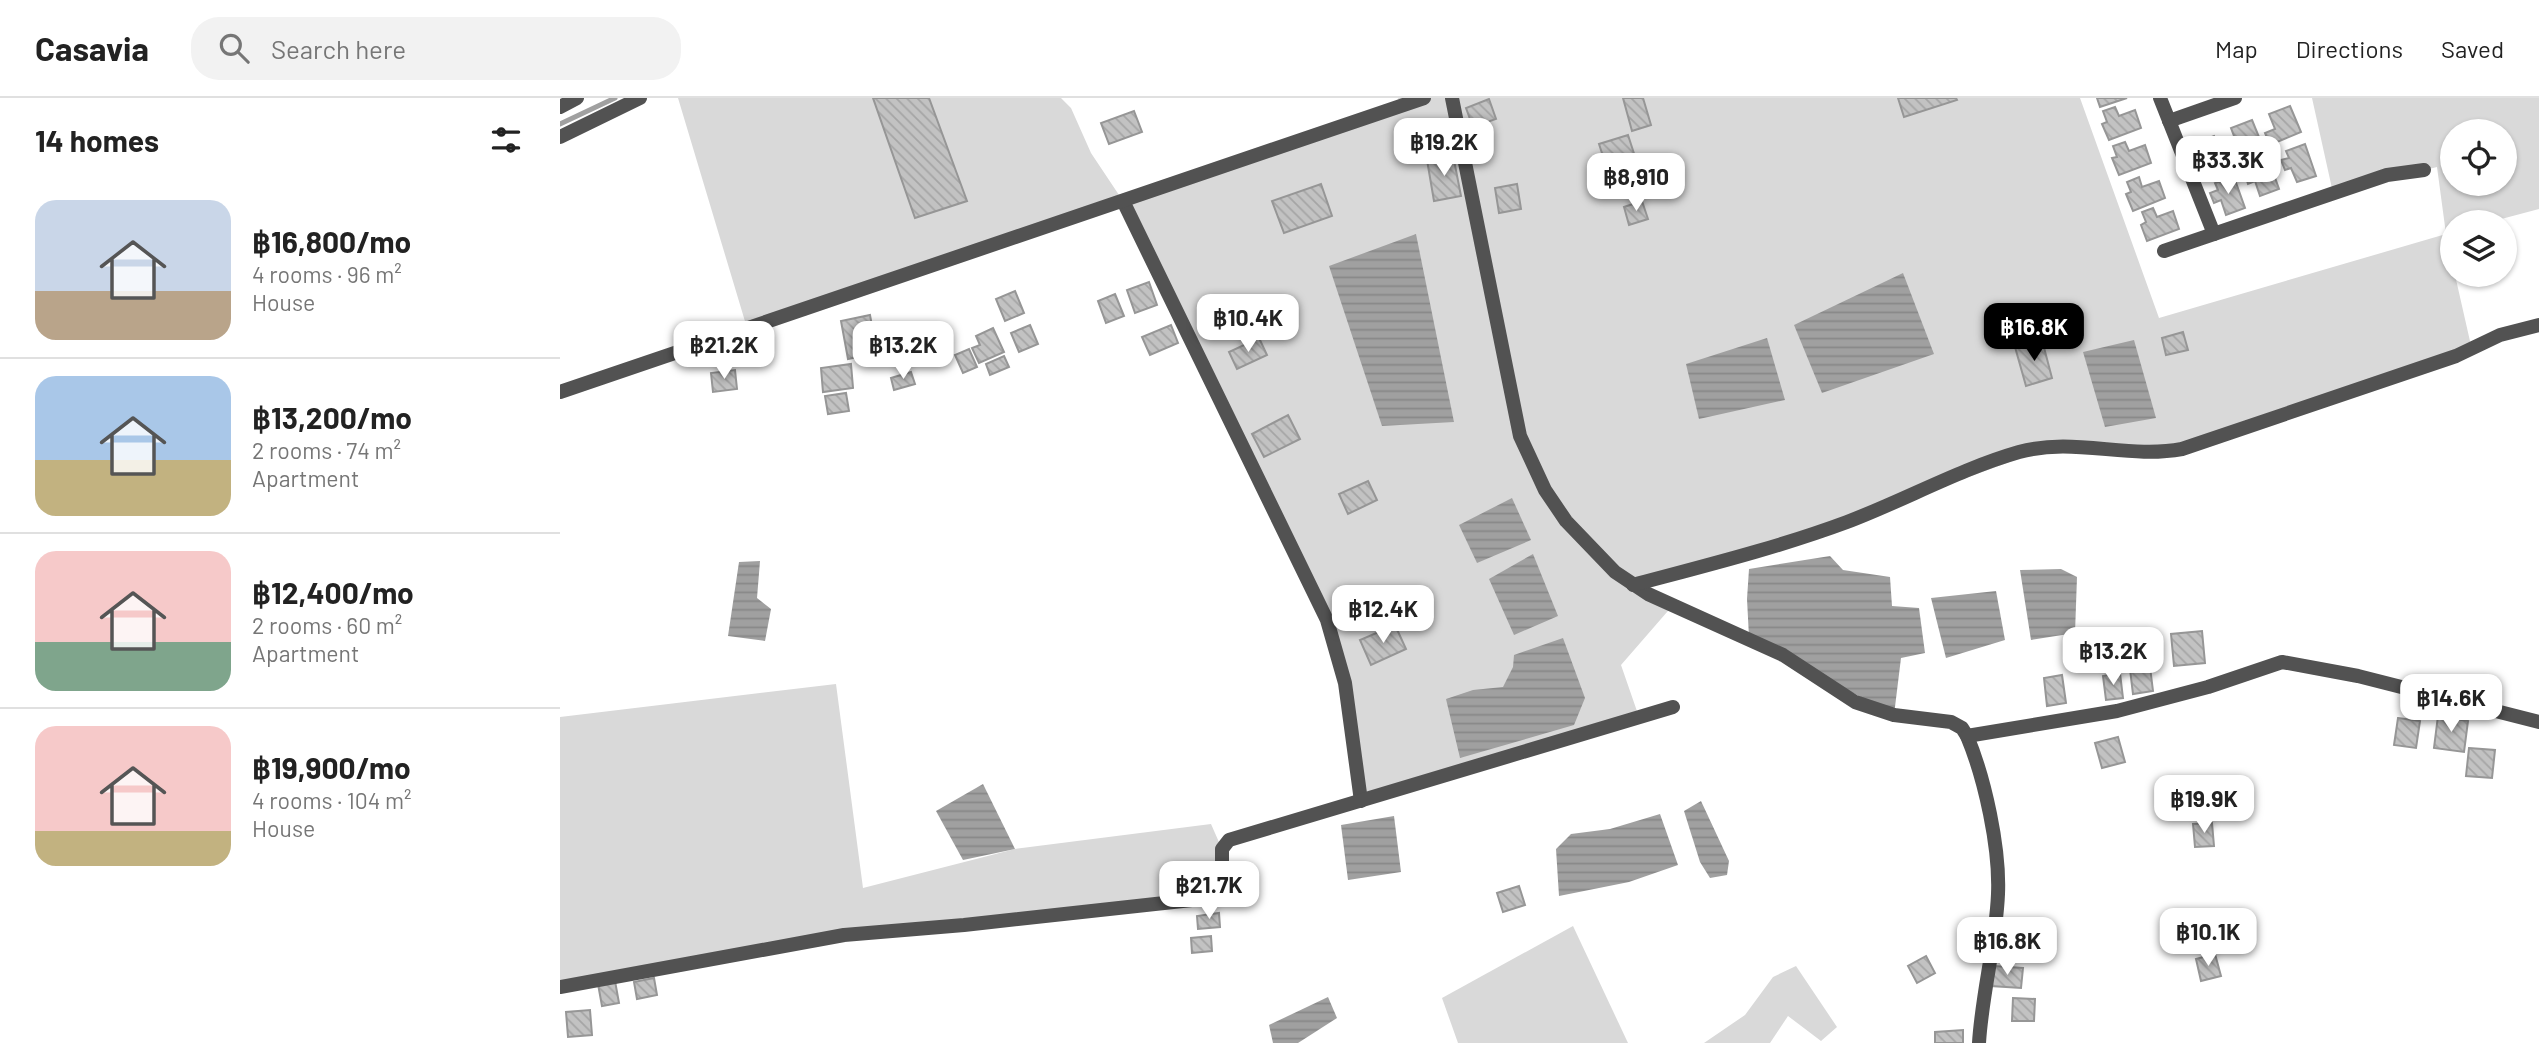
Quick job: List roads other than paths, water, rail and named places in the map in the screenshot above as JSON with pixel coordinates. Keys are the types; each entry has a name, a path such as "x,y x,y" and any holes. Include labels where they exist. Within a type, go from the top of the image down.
{"street":[{"path":"560,107 577,98"},
{"path":"560,138 640,98"},
{"path":"560,392 1424,98"},
{"path":"1452,98 1520,436 1536,473 1566,521 1593,551 1633,585 1761,643 1855,702 1894,715 1951,722 1962,728 1968,736 1995,841 1998,868 1998,896 1982,1000 1979,1043"},
{"path":"2160,98 2214,234"},
{"path":"2169,121 2235,98"},
{"path":"2164,251 2387,174 2424,170"},
{"path":"1123,201 1326,620 1345,683 1361,801"},
{"path":"1633,585 1733,558 1846,522 1975,467 2020,452 2056,444 2157,453 2182,449 2456,356 2500,335 2539,326"},
{"path":"1968,736 2117,711 2196,690 2282,662 2358,676 2539,722"},
{"path":"560,987 844,935 964,925 1210,898 1219,894 1222,888 1222,849 1229,840 1674,707"}],"waterway":[{"path":"560,124 615,98"}]}
